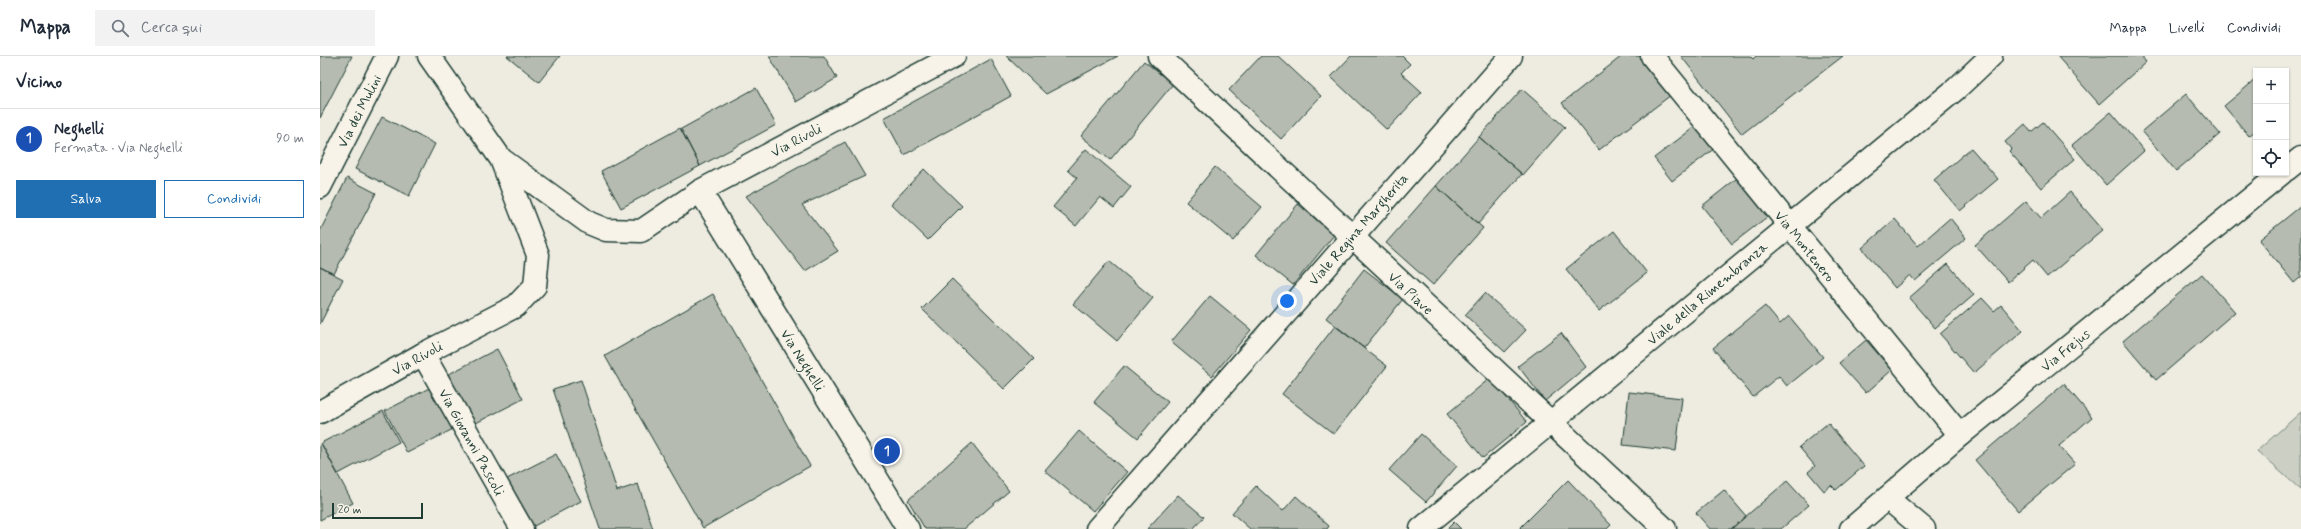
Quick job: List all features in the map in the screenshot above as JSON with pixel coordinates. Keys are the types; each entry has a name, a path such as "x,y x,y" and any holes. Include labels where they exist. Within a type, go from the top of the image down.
{"street":[{"name":"Via dei Mulini","path":"320,187 387,56"},
{"path":"429,56 501,159"},
{"name":"Via Rivoli","path":"501,159 589,223 606,230 641,231 700,191 954,56"},
{"name":"Via Piave","path":"1159,56 1665,529"},
{"name":"Viale Regina Margherita","path":"1097,529 1351,236 1511,56"},
{"name":"Via Montenero","path":"1652,56 1788,226 1960,435"},
{"name":"Viale della Rimembranza","path":"1422,529 1956,89 1991,56"},
{"path":"2289,168 2301,158"},
{"name":"Via Rivoli","path":"320,412 423,354 516,306 535,286 538,255 501,159"},
{"name":"Via Frejus","path":"1851,529 1960,435 2278,176"},
{"name":"Via Neghelli","path":"700,191 908,529"},
{"name":"Via Giovanni Pascoli","path":"423,354 522,529"},
{"path":"1887,498 1924,529"}],"shaded area":[{"path":"2301,412 2301,490 2257,451"}],"building":[{"path":"320,56 352,56 320,118"},
{"path":"507,56 560,56 539,82"},
{"path":"769,56 824,56 837,78 796,102"},
{"path":"1006,56 1118,56 1046,94"},
{"path":"1261,56 1278,56 1321,96 1281,139 1229,90"},
{"path":"1351,56 1402,56 1410,64 1401,73 1422,92 1387,130 1331,77"},
{"path":"1622,56 1641,56 1671,95 1599,150 1562,103"},
{"path":"1681,56 1750,56 1753,59 1756,56 1843,56 1742,134"},
{"path":"2057,56 2141,56 2146,62 2099,104"},
{"path":"991,59 1011,96 904,155 884,118"},
{"path":"1144,61 1173,84 1110,160 1081,136"},
{"path":"2253,82 2253,133 2249,136 2224,106"},
{"path":"756,88 776,125 700,166 681,129"},
{"path":"1522,89 1565,127 1523,175 1479,137"},
{"path":"2186,94 2220,134 2176,171 2142,131"},
{"path":"2111,112 2144,151 2106,185 2072,145"},
{"path":"382,117 435,144 409,196 355,169"},
{"path":"2043,122 2075,159 2041,188 2009,151 2011,149 2005,142 2025,124 2031,132"},
{"path":"1697,125 1715,148 1672,181 1654,158"},
{"path":"680,128 700,166 621,208 601,171"},
{"path":"1479,137 1522,174 1478,224 1436,186"},
{"path":"845,142 865,176 802,205 838,251 805,271 746,196"},
{"path":"1971,148 1998,179 1960,211 1934,180"},
{"path":"1086,149 1131,187 1114,208 1100,197 1076,226 1053,207 1077,178 1068,170"},
{"path":"1215,167 1262,207 1233,241 1186,202"},
{"path":"924,169 962,206 928,240 891,204"},
{"path":"1741,175 1771,214 1732,244 1702,206"},
{"path":"347,178 376,193 334,274 320,267 320,231"},
{"path":"1436,186 1483,228 1433,285 1386,243"},
{"path":"2070,192 2103,230 2047,277 2033,260 2008,282 1975,245 2026,201 2041,218"},
{"path":"1298,204 1334,235 1293,285 1256,255"},
{"path":"2301,206 2301,277 2294,283 2259,240"},
{"path":"1950,218 1966,238 1915,281 1910,275 1895,288 1862,248 1895,219 1918,246"},
{"path":"1614,231 1647,273 1599,311 1566,269"},
{"path":"1109,261 1153,298 1117,341 1073,304"},
{"path":"1948,264 1974,295 1935,328 1909,298"},
{"path":"320,267 343,279 320,324"},
{"path":"1364,269 1403,299 1364,348 1326,318"},
{"path":"2202,274 2235,312 2156,380 2123,341"},
{"path":"952,279 1034,359 1004,389 922,309"},
{"path":"1485,293 1526,330 1505,352 1465,315"},
{"path":"713,294 810,466 703,528 605,356"},
{"path":"1210,296 1251,330 1212,376 1171,342"},
{"path":"1982,298 1994,311 2001,305 2023,331 1974,373 1940,334"},
{"path":"1765,306 1780,324 1789,316 1823,357 1787,386 1779,376 1753,397 1713,348"},
{"path":"1335,326 1387,366 1334,434 1282,394"},
{"path":"1561,333 1586,367 1545,401 1518,366"},
{"path":"1866,340 1892,370 1866,393 1839,363"},
{"path":"497,349 523,399 470,426 445,376"},
{"path":"1124,366 1168,402 1138,438 1094,402"},
{"path":"1490,378 1527,422 1483,458 1447,414"},
{"path":"581,380 617,491 638,484 653,529 600,529 553,389"},
{"path":"2064,384 2092,417 2059,446 2075,464 2018,511 1975,460"},
{"path":"433,386 455,428 407,453 385,411"},
{"path":"1629,392 1682,398 1676,451 1623,445"},
{"path":"383,411 399,442 338,474 321,443"},
{"path":"1828,423 1864,466 1836,490 1831,485 1824,491 1808,472 1815,466 1799,447"},
{"path":"1079,431 1127,472 1093,511 1045,471"},
{"path":"1421,434 1457,466 1426,502 1389,470"},
{"path":"321,443 353,503 320,520 320,444"},
{"path":"972,443 1009,491 964,529 925,529 908,500"},
{"path":"556,454 581,501 532,527 507,479"},
{"path":"1568,480 1611,525 1607,529 1519,529"},
{"path":"1787,481 1809,505 1781,529 1731,529"},
{"path":"1256,486 1283,511 1296,496 1329,526 1327,529 1250,529 1232,513"},
{"path":"1724,490 1746,516 1731,529 1710,529 1696,513"},
{"path":"1178,495 1204,517 1193,529 1147,529"},
{"path":"1454,522 1461,529 1447,529"}],"place":[{"name":"Neghelli","path":"887,451"}]}
